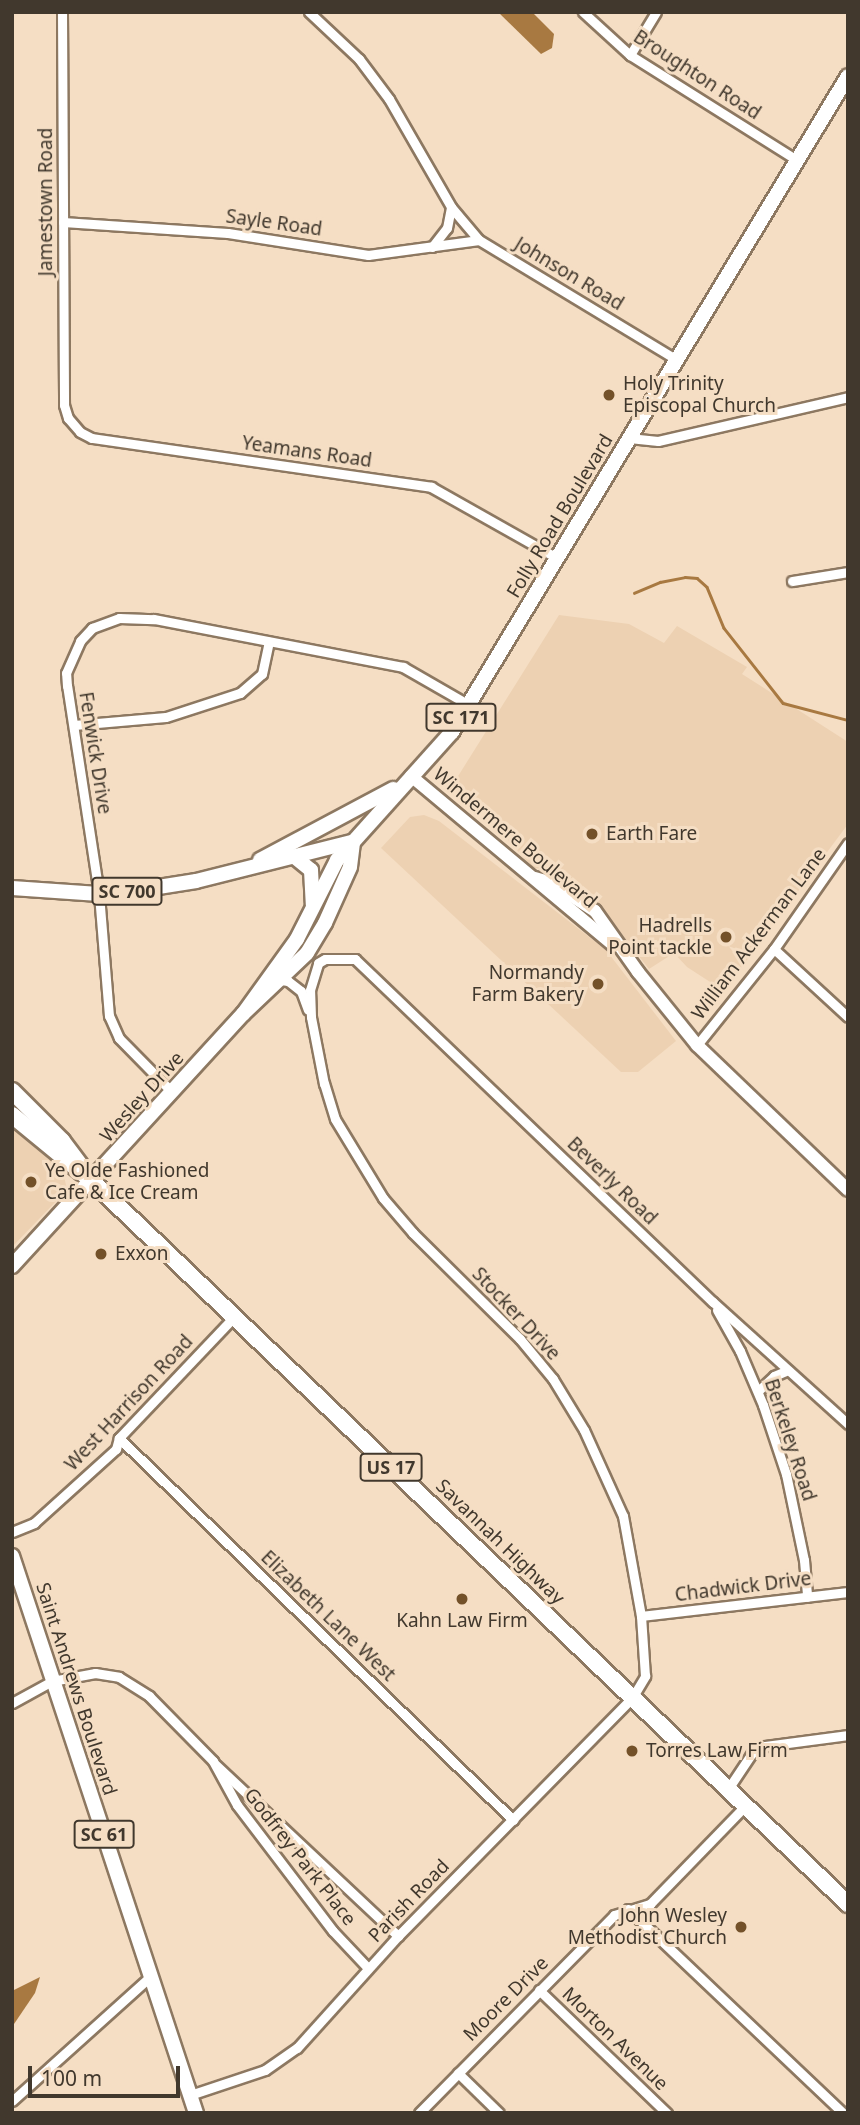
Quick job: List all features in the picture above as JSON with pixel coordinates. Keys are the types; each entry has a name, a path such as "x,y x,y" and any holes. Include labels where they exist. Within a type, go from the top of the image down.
{"highway":[{"name":"Savannah Highway","path":"12,1091 62,1141 92,1181"},
{"name":"Savannah Highway","path":"12,1115 92,1181 848,1905"}],"main road":[{"name":"Folly Road Boulevard","path":"12,888 99,894 196,881 352,842 445,741 469,705 848,76"},
{"name":"Folly Road Boulevard","path":"240,870 406,781"},
{"name":"Wesley Drive","path":"243,1014 312,915 337,860 352,842"},
{"name":"Wesley Drive","path":"12,1266 243,1014 307,953 325,923 350,867 352,842"},
{"path":"296,858 311,870 314,892 312,915"},
{"name":"Saint Andrews Boulevard","path":"12,1556 196,2113"}],"street":[{"name":"Jamestown Road","path":"62,12 63,392"},
{"name":"Johnson Road","path":"309,12 359,59 389,99 451,207 479,240 677,360"},
{"name":"Broughton Road","path":"583,12 631,55 798,161"},
{"path":"631,55 656,12"},
{"path":"432,247 447,228 451,207"},
{"name":"Sayle Road","path":"63,222 228,233 368,255 479,240"},
{"name":"Yeamans Road","path":"63,392 68,418 80,432 92,438 431,487 557,558"},
{"path":"629,438 658,441 848,397"},
{"path":"792,581 848,572"},
{"name":"Fenwick Drive","path":"172,1092 119,1038 109,1016 99,894 66,673 76,649 92,628 119,618 154,619 403,667 469,705"},
{"path":"74,725 166,717 240,693 262,674 269,642"},
{"name":"Windermere Boulevard","path":"406,781 535,878 547,893 627,957"},
{"name":"William Ackerman Lane","path":"697,1045 774,949 846,847"},
{"name":"Windermere Boulevard","path":"535,878 552,883 595,911 627,957 697,1045 848,1190"},
{"path":"774,949 848,1017"},
{"name":"Stocker Drive","path":"355,959 325,959 318,963 310,990 318,1058 331,1107 359,1163 413,1233 520,1339 553,1379 584,1430 622,1516 641,1616 645,1676 632,1698"},
{"name":"Beverly Road","path":"355,959 713,1302 848,1424"},
{"name":"Stocker Drive","path":"281,980 289,981 300,991 312,1017"},
{"name":"Berkeley Road","path":"713,1302 758,1391 786,1474 796,1517 807,1597"},
{"name":"West Harrison Road","path":"12,1532 34,1523 116,1449 119,1438 234,1317"},
{"path":"758,1391 774,1376 788,1370"},
{"name":"Elizabeth Lane West","path":"119,1438 513,1820"},
{"name":"Chadwick Drive","path":"641,1616 848,1592"},
{"name":"Godfrey Park Place","path":"12,1703 52,1681 95,1673 119,1677 149,1696 213,1762 398,1936"},
{"name":"Parish Road","path":"190,2095 264,2070 281,2062 297,2048 398,1936 632,1698"},
{"path":"728,1789 752,1753 765,1746 848,1735"},
{"name":"Godfrey Park Place","path":"213,1762 245,1816 333,1931 368,1968"},
{"name":"Moore Drive","path":"419,2113 614,1915 650,1904 745,1806"},
{"path":"628,1909 842,2113"},
{"path":"12,2101 151,1976"},
{"name":"Morton Avenue","path":"540,1990 667,2113"},
{"path":"458,2073 499,2113"}],"shaded area":[{"path":"498,12 532,12 554,34 552,48 541,54"},
{"path":"559,615 629,624 664,643 677,626 747,667 742,674 848,742 848,824 724,991 687,967 674,953 649,969 600,907 549,869 533,868 455,781"},
{"path":"424,815 439,821 606,950 676,1041 638,1072 621,1072 381,848 410,817"},
{"path":"12,1124 63,1171 67,1190 12,1247"},
{"path":"40,1977 35,1993 12,2027 12,1991"}],"waterway":[{"path":"634,593 660,582 685,577 697,578 707,587 724,628 783,703 848,720"}],"place":[{"name":"Holy Trinity Episcopal Church","path":"609,395"},
{"name":"Earth Fare","path":"592,834"},
{"name":"Hadrells Point tackle","path":"726,937"},
{"name":"Normandy Farm Bakery","path":"598,984"},
{"name":"Ye Olde Fashioned Cafe & Ice Cream","path":"31,1182"},
{"name":"Exxon","path":"101,1254"},
{"name":"Kahn Law Firm","path":"462,1599"},
{"name":"Torres Law Firm","path":"632,1751"},
{"name":"John Wesley Methodist Church","path":"741,1927"}]}
